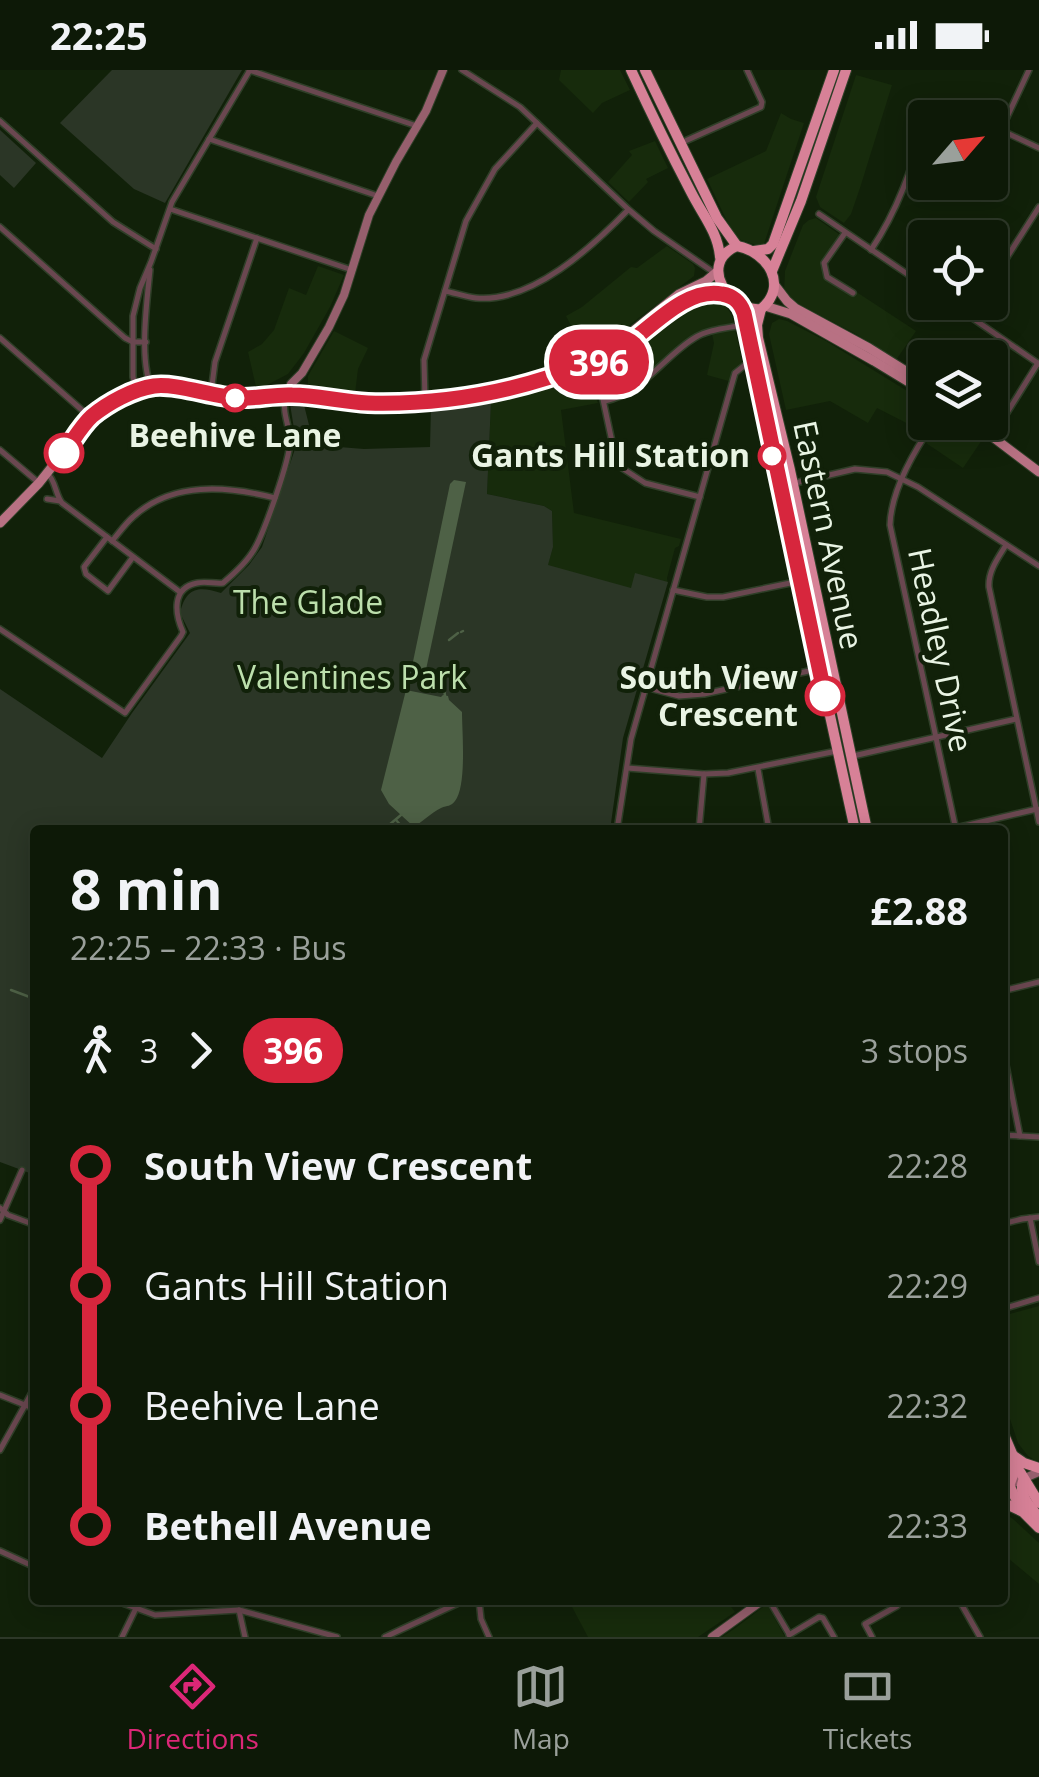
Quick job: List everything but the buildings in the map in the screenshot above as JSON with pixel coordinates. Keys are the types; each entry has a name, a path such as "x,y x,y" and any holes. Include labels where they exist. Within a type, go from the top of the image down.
{"highway":[{"path":"631,70 718,242 717,273 730,295 753,310 762,308 769,300 772,277 846,70"},
{"path":"645,70 717,218 737,246 754,251 766,261 772,277"},
{"path":"754,251 773,244 834,70"},
{"path":"720,257 737,246"},
{"name":"Eastern Avenue","path":"740,304 854,825"},
{"name":"Eastern Avenue","path":"762,308 758,338 866,825"},
{"path":"1008,1452 1039,1470"},
{"path":"1008,1452 1039,1503"},
{"path":"1008,1452 1013,1476 1008,1484"},
{"path":"1024,1480 1022,1494 1039,1517"},
{"path":"1008,1490 1039,1528"},
{"path":"1008,1505 1022,1511"}],"main road":[{"path":"287,394 329,327 378,196 426,111 443,70"},
{"path":"0,523 47,473 90,418 137,391 167,386 242,398 287,394 371,403 494,394 586,364 679,294 717,273"},
{"path":"772,277 795,308 908,372"},
{"path":"586,364 594,364 622,349 692,296 710,292 730,295"},
{"path":"762,308 791,314 908,381"},
{"path":"302,373 302,395"},
{"path":"995,440 1039,472"},
{"path":"1008,1486 1039,1470"},
{"path":"712,1637 759,1605"}],"street":[{"path":"137,391 133,377 134,305 169,209 249,70 417,126"},
{"path":"462,70 513,102 628,210 717,273"},
{"path":"680,143 761,107 747,70"},
{"path":"1008,115 1029,70"},
{"path":"0,122 113,222 156,250"},
{"path":"425,400 424,360 466,221 494,170 537,123"},
{"path":"1008,133 1039,148"},
{"path":"209,139 378,196"},
{"path":"871,250 886,228 908,177"},
{"path":"1008,256 1039,207"},
{"path":"169,209 352,270"},
{"path":"446,291 489,298 531,286 578,256 628,210"},
{"path":"819,214 908,275"},
{"path":"0,227 125,338 146,342"},
{"path":"846,232 824,263 827,277 853,293"},
{"path":"211,395 220,343 257,238"},
{"path":"151,262 146,342 146,372 151,387"},
{"path":"975,320 1039,363 1008,411"},
{"path":"605,401 640,383 698,335 746,324"},
{"path":"0,338 90,418"},
{"path":"619,825 631,740 672,590 735,373 752,359"},
{"path":"586,364 605,401 614,451 622,468 644,483 700,497"},
{"path":"0,629 124,713 181,636 176,609 181,593 196,583 226,581 255,549 289,450 284,403 287,394"},
{"name":"Headley Drive","path":"921,440 893,504 890,525 955,825"},
{"path":"0,450 38,483"},
{"path":"792,483 854,469 887,472 918,486 1039,566"},
{"path":"47,473 60,501"},
{"path":"133,557 108,591 86,574 84,567 134,515 163,498 193,490 224,488 274,498"},
{"path":"47,499 60,501 181,593"},
{"path":"1006,545 988,578 1039,822"},
{"path":"672,590 723,597 800,581"},
{"path":"645,687 679,696 704,694 818,669"},
{"path":"852,756 1016,720"},
{"path":"627,768 704,774 758,768 838,751"},
{"path":"758,768 769,825"},
{"path":"699,825 704,774"},
{"path":"972,825 1038,809"},
{"path":"1008,989 1039,982"},
{"path":"1008,1075 1020,1136"},
{"path":"1008,1135 1039,1137"},
{"path":"0,1220 22,1170"},
{"path":"2,1210 30,1224"},
{"path":"1030,1218 1039,1262"},
{"path":"1008,1223 1039,1218"},
{"path":"1008,1307 1039,1298"},
{"path":"0,1395 30,1408"},
{"path":"0,1450 30,1398"},
{"path":"0,1551 30,1565"},
{"path":"126,1605 168,1616 239,1610 337,1637"},
{"path":"122,1637 138,1605"},
{"path":"385,1637 454,1605"},
{"path":"480,1605 489,1637"},
{"path":"769,1605 790,1636 818,1617 824,1618 834,1637"},
{"path":"962,1605 980,1637"},
{"path":"872,1637 864,1624 897,1606"},
{"path":"239,1610 245,1637"}],"shaded area":[{"path":"561,70 620,70 630,90 602,103 593,113 559,80"},
{"path":"856,75 892,85 851,214 844,223 820,207 816,197"},
{"path":"781,113 804,123 764,244 756,245 738,239 732,232 707,179 766,151"},
{"path":"655,141 668,168 646,179 648,182 629,202 608,182 632,155 629,151"},
{"path":"816,218 843,237 827,260 829,274 916,331 896,360 784,293 785,271 803,225"},
{"path":"667,246 693,264 694,276 619,333 585,353 566,316 631,267 637,268"},
{"path":"318,266 344,275 330,307 288,374 256,387 248,352 274,330 289,288 306,295"},
{"path":"705,297 722,301 732,315 743,365 732,382 707,375 714,343 712,334 700,337 610,403 598,376 599,369 679,310"},
{"path":"779,319 787,321 908,392 908,424 877,408 868,423 830,401 786,410 769,334 772,323"},
{"path":"334,331 368,348 358,369 355,394 308,386 308,376"},
{"path":"588,379 598,403 561,410 574,513 681,539 675,548 668,584 506,706 553,547 552,511 487,494 491,402"},
{"path":"928,440 982,440 963,468 926,443"},
{"path":"454,480 466,482 424,679 410,676 450,484"},
{"path":"406,690 448,696 462,712 462,771 455,801 412,825 389,804 381,790"},
{"path":"1039,1306 1039,1461 1028,1456 1018,1443 1008,1412 1008,1314"},
{"path":"1008,1516 1039,1543 1039,1584 1008,1558"},
{"path":"571,1605 730,1605 735,1612 698,1637 588,1637"},
{"path":"768,1605 785,1637 722,1637"}],"green space":[{"path":"112,70 242,70 165,203 134,189 60,123"},
{"path":"0,130 36,163 14,188 0,175"},
{"name":"Valentines Park","path":"491,402 487,494 552,511 553,547 548,565 631,588 635,573 668,582 623,738 611,825 30,825 30,1173 0,1162 0,689 102,758 190,633 180,613 186,598 200,589 221,593 262,547 295,449 290,404 304,405 314,445 364,449 430,447 431,407"}],"waterway":[{"path":"449,640 458,633"},
{"path":"443,679 445,696"},
{"path":"389,825 401,815"},
{"path":"396,820 400,825"},
{"path":"11,990 30,997"}],"bus line":[{"name":"396","path":"64,453 90,418 121,398 151,387 242,398 287,394 371,403 469,398 594,364 622,349 692,296 704,292 730,295 744,313 825,696"}],"place":[{"name":"Beehive Lane","path":"235,398"},
{"name":"Gants Hill Station","path":"772,456"},
{"name":"South View Crescent","path":"825,696"}],"park label":[{"name":"The Glade","path":"308,603"}]}
